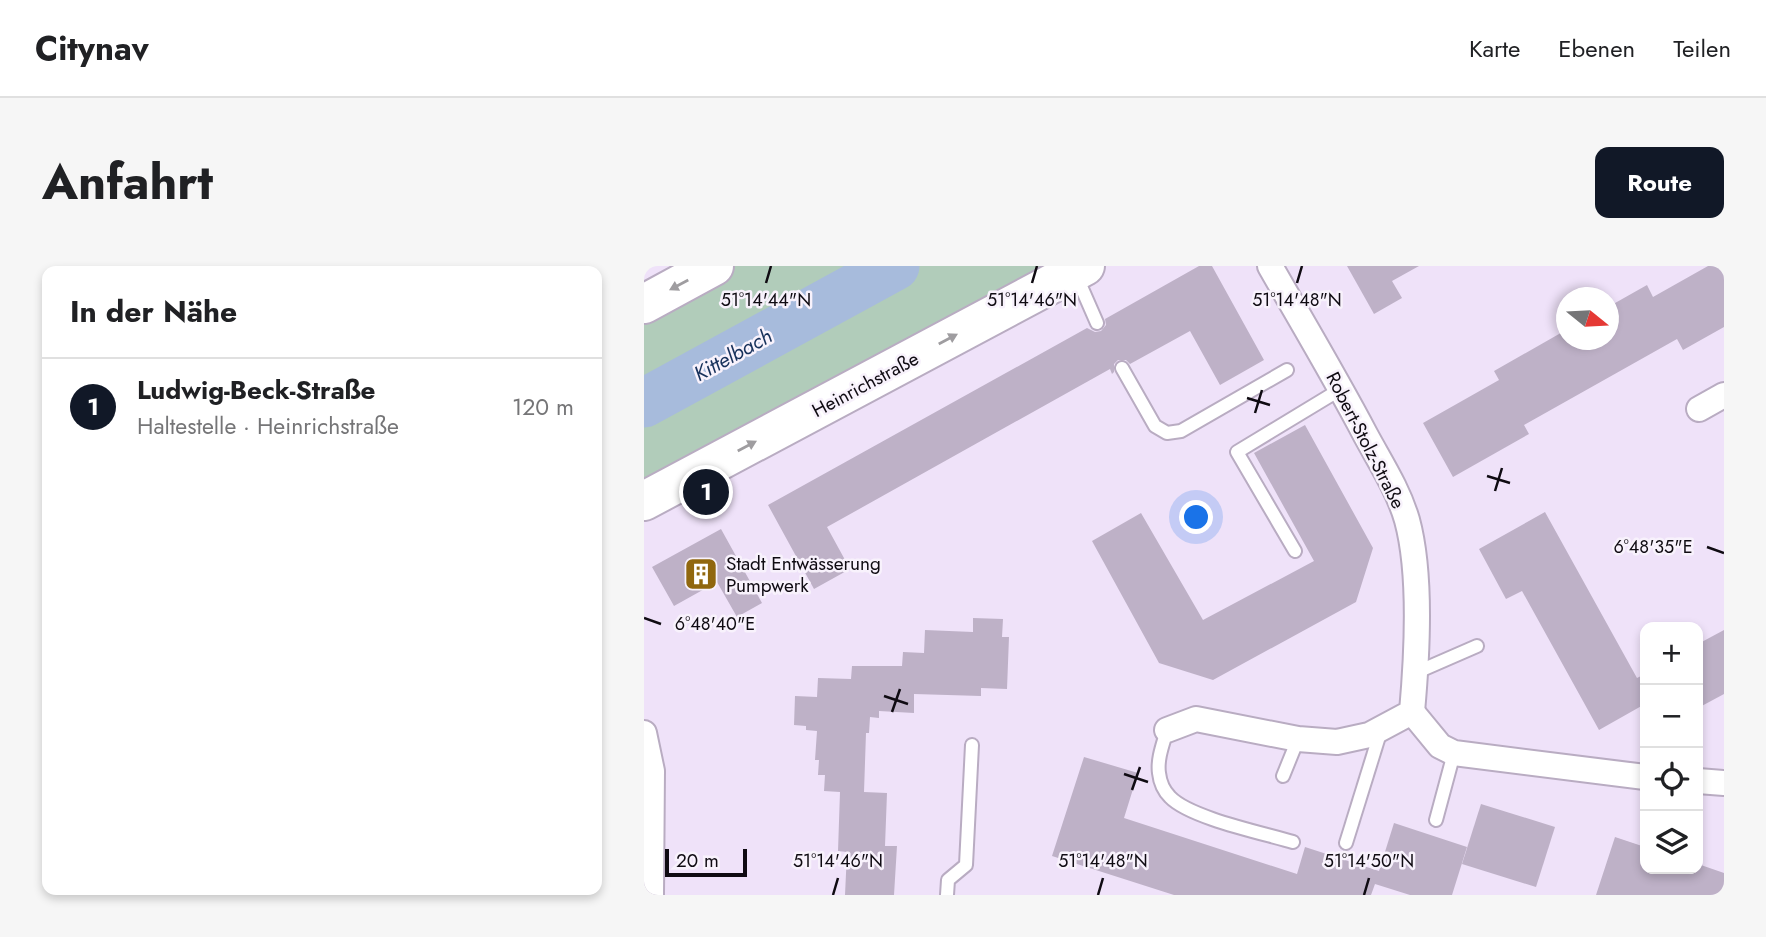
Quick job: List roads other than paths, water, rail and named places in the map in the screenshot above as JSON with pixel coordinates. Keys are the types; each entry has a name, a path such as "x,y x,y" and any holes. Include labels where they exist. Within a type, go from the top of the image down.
{"main road":[{"path":"644,304 714,266"},
{"name":"Heinrichstraße","path":"644,501 1080,269"}],"street":[{"name":"Robert-Stolz-Straße","path":"1270,266 1396,491 1407,522 1415,571 1415,673 1412,712"},
{"path":"1699,409 1724,395"},
{"path":"1167,730 1196,719 1298,739 1320,742 1347,741 1369,735 1412,712 1440,746 1454,753 1640,776"},
{"path":"644,733 652,771 651,895"},
{"path":"1703,781 1724,783"}],"lane":[{"path":"1080,269 1097,323"},
{"path":"1122,368 1155,426 1167,433 1181,431 1287,370"},
{"path":"1294,551 1237,452 1341,389"},
{"path":"1415,673 1477,646"},
{"path":"1346,843 1382,727"},
{"path":"1167,730 1158,764 1164,790 1171,798 1190,811 1293,842"},
{"path":"1283,776 1298,739"},
{"path":"947,895 948,880 966,865 972,745"},
{"path":"1436,820 1454,753"}],"waterway":[{"name":"Kittelbach","path":"644,403 895,266"}],"place":[{"name":"Ludwig-Beck-Straße","path":"706,492"},
{"name":"Stadt Entwässerung Pumpwerk","path":"701,574"}]}
